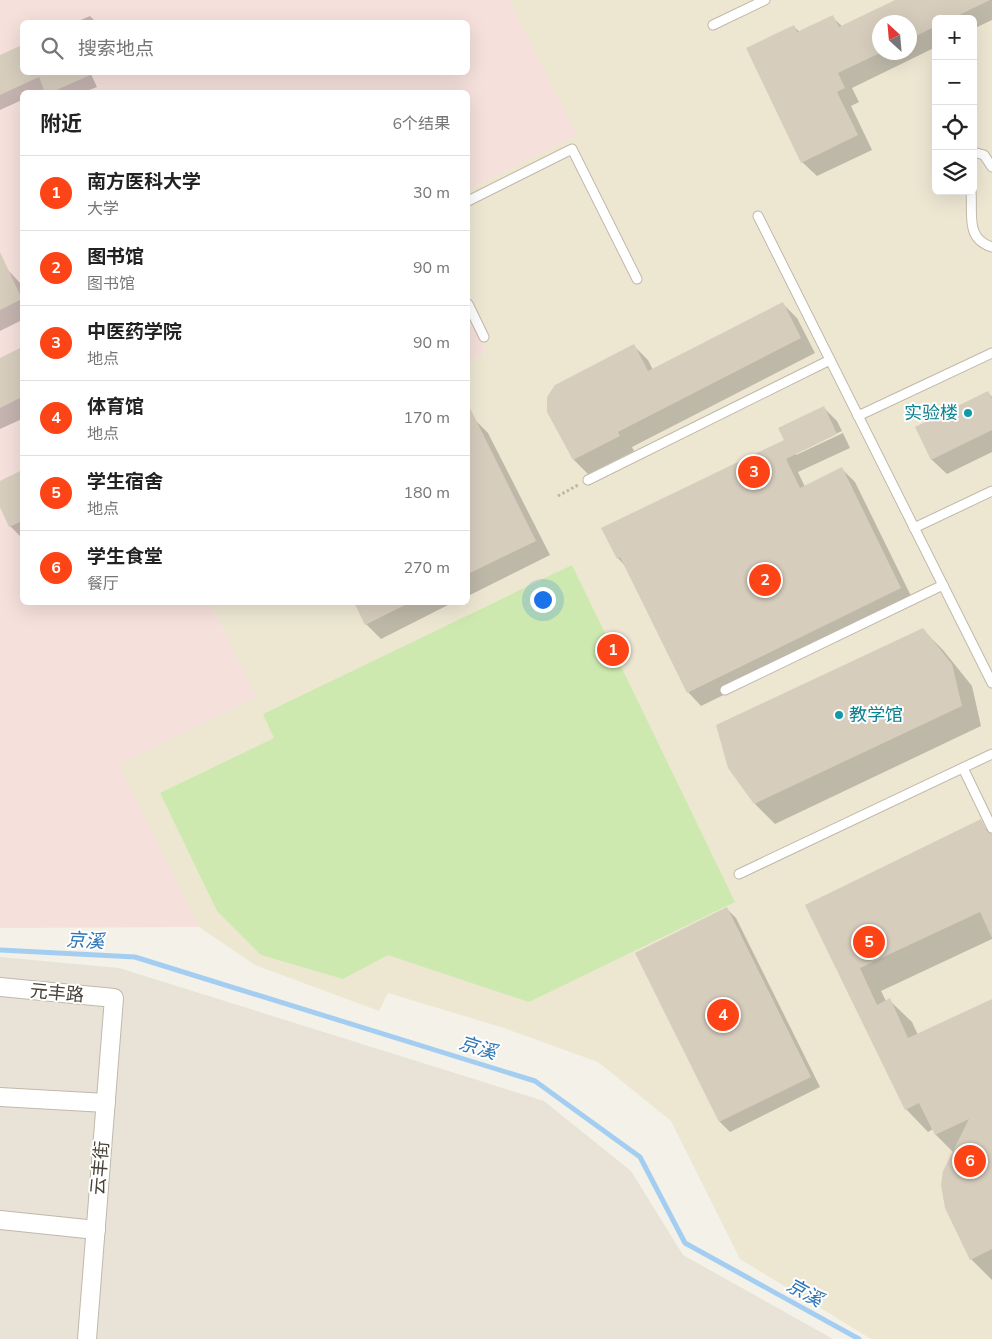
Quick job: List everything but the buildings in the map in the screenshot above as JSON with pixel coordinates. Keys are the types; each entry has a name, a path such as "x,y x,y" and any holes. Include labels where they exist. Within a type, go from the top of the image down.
{"street":[{"name":"元丰路","path":"0,987 114,998"},
{"name":"云丰街","path":"87,1339 114,998"},
{"path":"0,1097 106,1103"},
{"path":"0,1220 96,1230"}],"lane":[{"path":"713,25 765,0"},
{"path":"470,200 572,149 637,279"},
{"path":"977,153 984,154 992,167"},
{"path":"972,195 973,205 970,216 975,235 984,245 992,247"},
{"path":"758,216 992,683"},
{"path":"470,308 484,336"},
{"path":"858,416 992,353"},
{"path":"588,480 830,360"},
{"path":"914,528 992,491"},
{"path":"725,690 943,585"},
{"path":"739,874 992,754"},
{"path":"962,768 992,828"}],"path":[{"path":"558,496 588,480"}],"shaded area":[{"path":"0,0 509,0 577,135 470,189 470,90 20,90 20,605 211,605 256,697 119,765 199,927 0,928"},
{"path":"509,0 992,0 992,1339 871,1339 740,1259 671,1121 598,1062 504,1028 388,993 379,1011 255,965 199,927 119,765 256,697 211,605 470,605 470,360 487,351 470,313 470,189 577,135"},
{"path":"470,313 487,351 470,360"},
{"path":"0,957 119,968 544,1101 631,1171 683,1255 833,1339 0,1339"}],"green space":[{"path":"572,565 735,902 529,1002 388,955 343,979 261,955 217,911 160,793 274,738 263,714"}],"waterway":[{"name":"京溪","path":"0,950 135,957 535,1081 640,1157 685,1243 859,1339"}],"place":[{"name":"实验楼","path":"968,413"},
{"name":"中医药学院","path":"754,472"},
{"name":"图书馆","path":"765,580"},
{"name":"南方医科大学","path":"613,650"},
{"name":"教学馆","path":"839,715"},
{"name":"学生宿舍","path":"869,942"},
{"name":"体育馆","path":"723,1015"},
{"name":"学生食堂","path":"970,1161"}]}
